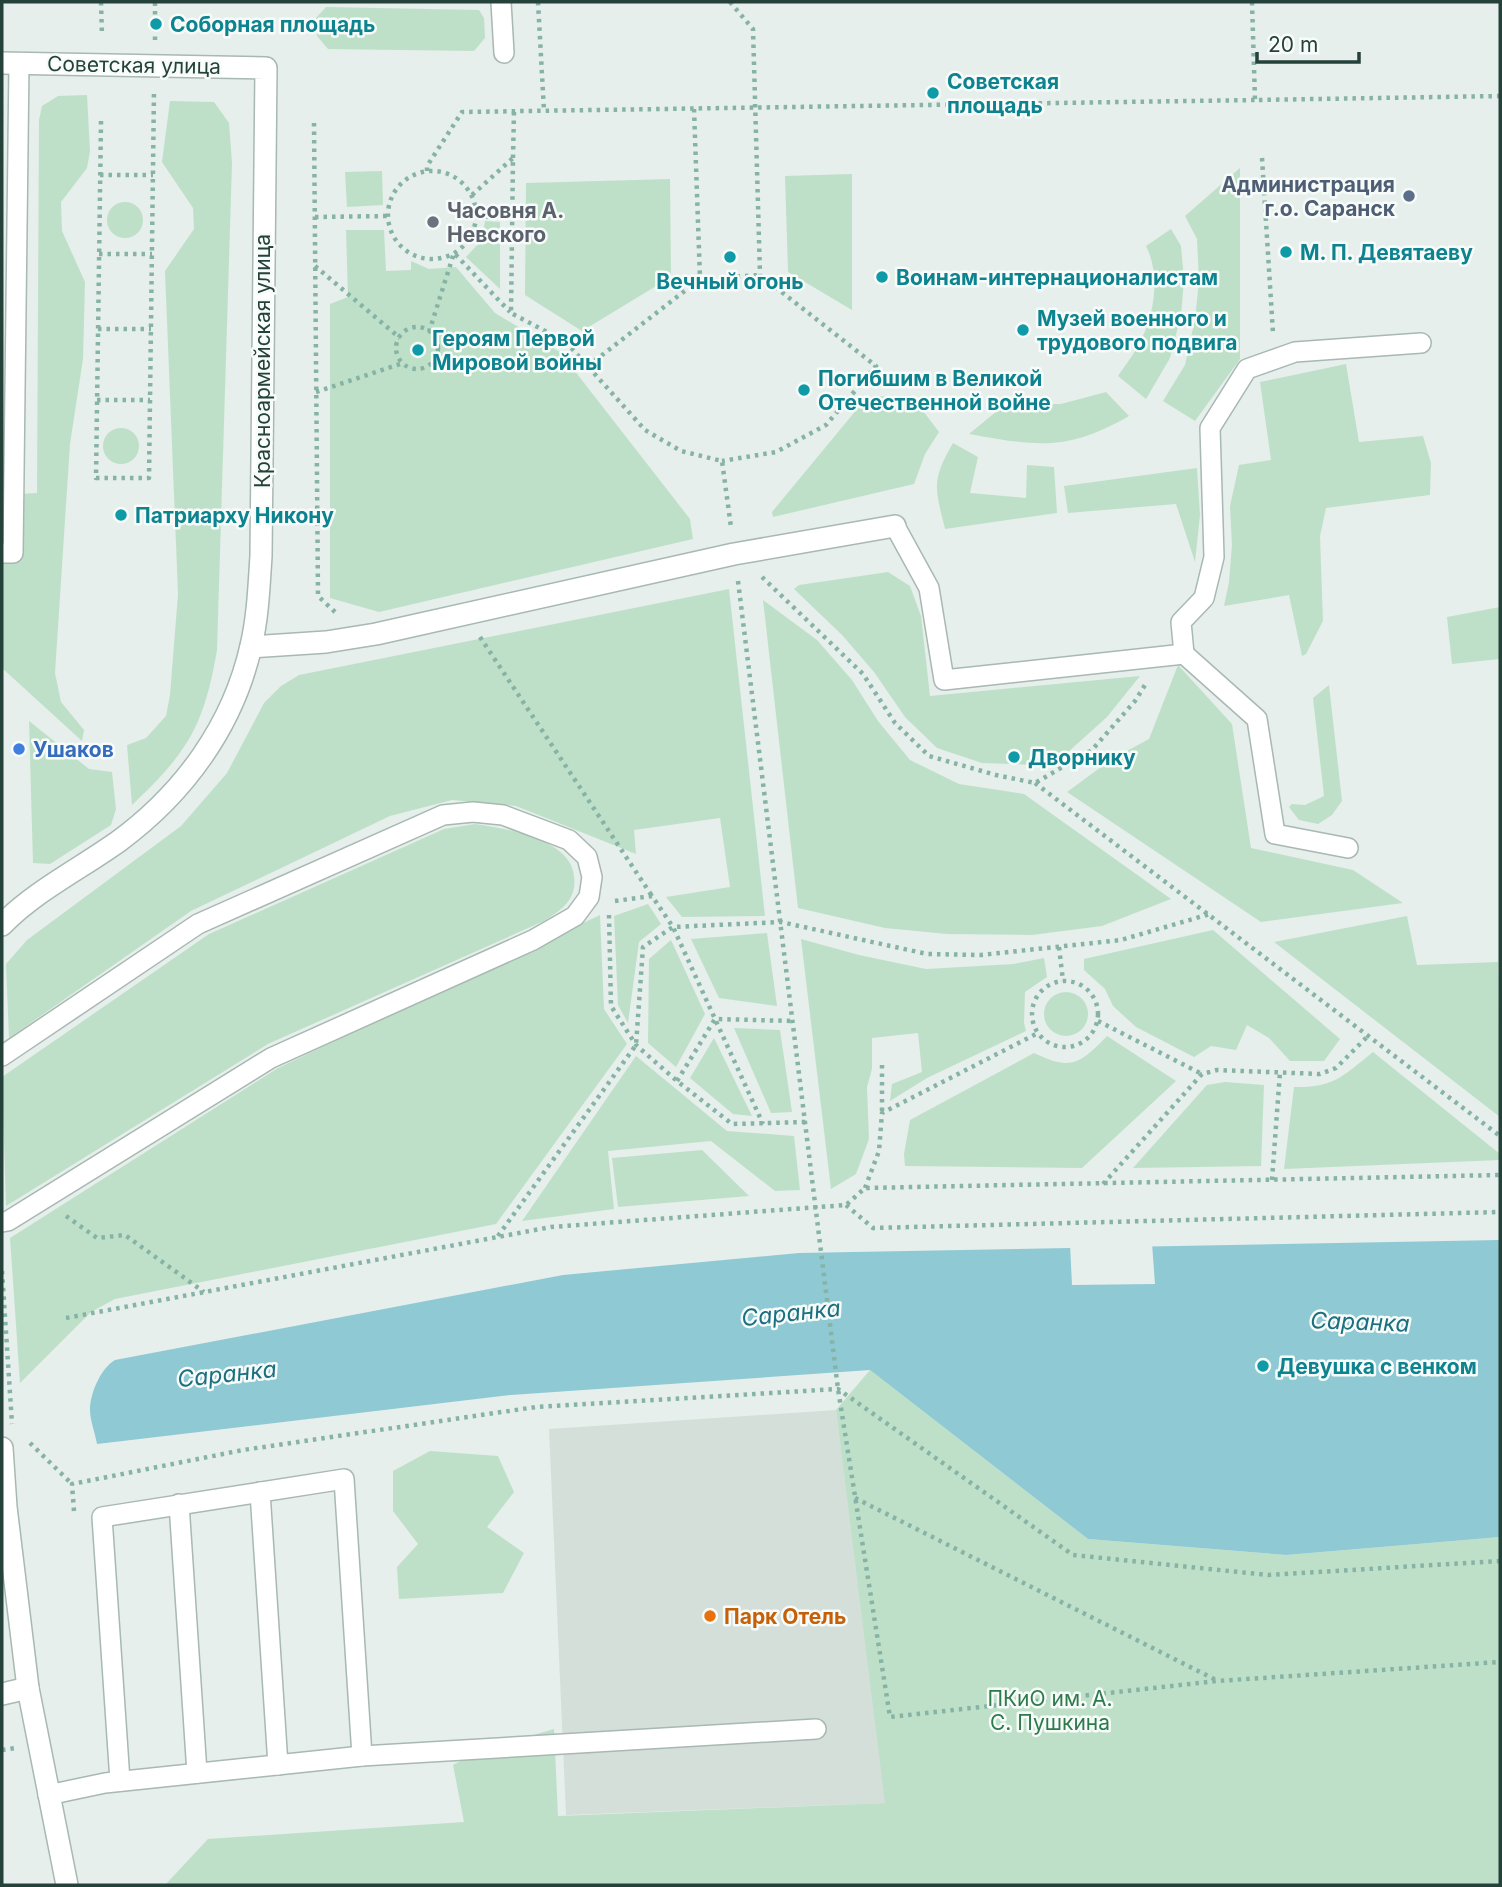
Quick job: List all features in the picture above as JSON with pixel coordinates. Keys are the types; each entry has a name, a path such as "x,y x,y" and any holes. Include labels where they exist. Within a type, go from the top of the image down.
{"street":[{"name":"Советская улица","path":"11,63 266,68"},
{"name":"Красноармейская улица","path":"2,925 9,906 120,840 163,804 197,767 219,732 237,693 251,647 261,555 266,68"},
{"path":"251,647 326,642 376,634 734,554 895,526"},
{"path":"2,1448 6,1507 27,1688 66,1885"},
{"path":"2,1694 27,1688"}],"lane":[{"path":"500,2 504,53"},
{"path":"2,553 13,553 11,63"},
{"path":"1348,848 1275,834 1257,719 1184,654 1181,622 1204,598 1214,557 1210,428 1247,369 1295,352 1420,344"},
{"path":"895,526 929,588 944,680 1184,654"},
{"path":"2,1056 198,924 443,815 473,811 503,815 569,840 587,856 592,877 589,897 575,916 533,940 271,1058 8,1221 2,1222"},
{"path":"120,1781 102,1517 344,1479 362,1756"},
{"path":"260,1492 278,1765"},
{"path":"179,1504 197,1773"},
{"path":"48,1796 96,1784 362,1756 816,1729"}],"path":[{"path":"101,2 102,36"},
{"path":"100,121 96,478 149,478 155,2"},
{"path":"538,2 544,111"},
{"path":"730,2 752,29 760,275"},
{"path":"1252,2 1255,100"},
{"path":"427,171 427,166 463,112 1500,96"},
{"path":"694,109 700,279"},
{"path":"511,313 514,111"},
{"path":"314,123 318,596 338,615"},
{"path":"472,195 513,158"},
{"path":"1262,158 1275,359"},
{"path":"427,171 453,176 464,184 472,195 476,217 473,231 465,244 454,253 440,258 425,258 411,253 399,244 391,231 388,216 395,191 414,175 427,171"},
{"path":"100,175 153,175"},
{"path":"315,217 388,216"},
{"path":"476,217 512,216"},
{"path":"454,253 511,313 566,342 645,429 681,451 722,461 776,452 826,425 876,366 760,275 700,279 588,366"},
{"path":"429,332 454,253"},
{"path":"99,254 152,254"},
{"path":"315,266 400,338"},
{"path":"409,328 423,328 429,332 438,342 434,362 415,370 403,363 396,351 400,338 403,331 409,328"},
{"path":"98,329 151,329"},
{"path":"316,393 403,363"},
{"path":"97,400 150,400"},
{"path":"722,461 838,1389 890,1717 1217,1681 1500,1662"},
{"path":"476,630 673,928 763,1124"},
{"path":"1035,783 1500,1136"},
{"path":"592,877 610,902 608,936 611,1006 636,1045 677,1082 732,1124 806,1122"},
{"path":"610,902 652,896"},
{"path":"498,1236 636,1045 643,947 673,928 781,922 927,954 981,955 1121,940 1210,914"},
{"path":"1059,947 1063,981"},
{"path":"1063,981 1080,984 1092,994 1098,1006 1098,1021 1093,1033 1083,1043 1067,1047 1051,1044 1038,1033 1033,1023 1032,1010 1036,998 1048,985 1063,981"},
{"path":"715,1019 793,1021"},
{"path":"677,1082 715,1019"},
{"path":"1098,1021 1202,1074"},
{"path":"882,1113 1038,1033"},
{"path":"1103,1184 1202,1074 1217,1070 1320,1074 1336,1068 1368,1035"},
{"path":"66,1318 551,1227 846,1205 865,1188 879,1152 882,1065"},
{"path":"1272,1180 1280,1072"},
{"path":"865,1188 1500,1175"},
{"path":"43,1199 97,1238 125,1235 204,1292"},
{"path":"846,1205 873,1228 1500,1212"},
{"path":"838,1389 1073,1555 1268,1575 1500,1561"},
{"path":"12,1425 21,1434"},
{"path":"29,1442 72,1484"},
{"path":"854,1498 1217,1681"}],"shaded area":[{"name":"Парк Отель","path":"836,1410 886,1803 566,1815 549,1429"}],"green space":[{"path":"326,7 479,10 484,18 485,38 474,51 328,49 317,36 316,18"},
{"path":"87,95 90,151 87,168 61,202 62,231 85,282 83,359 70,444 55,673 61,702 84,730 82,741 2,668 2,495 37,493 39,120 42,106 58,96"},
{"path":"170,101 214,102 229,123 232,163 217,650 206,699 191,736 167,769 132,805 127,745 146,738 166,716 178,594 165,271 194,229 193,208 162,162"},
{"path":"1240,168 1240,359 1195,421 1163,401 1185,365 1195,319 1199,281 1197,239 1185,216"},
{"path":"382,171 383,205 347,207 345,172"},
{"path":"852,174 852,310 788,272 785,176"},
{"path":"670,179 671,277 582,331 525,295 526,183"},
{"path":"125,202 138,207 143,220 138,233 125,238 112,233 107,220 112,207"},
{"path":"485,221 500,222 500,289 466,257 482,240"},
{"path":"1171,229 1181,246 1184,280 1181,315 1170,358 1146,399 1118,376 1140,343 1153,304 1153,268 1146,246"},
{"path":"346,230 384,230 386,271 411,270 411,261 429,269 456,267 495,313 560,352 690,519 693,539 379,612 330,598 330,304 348,297"},
{"path":"1346,364 1359,442 1423,436 1431,463 1430,495 1326,508 1320,536 1323,621 1306,654 1302,656 1289,595 1224,606 1232,545 1230,506 1239,465 1271,460 1260,382"},
{"path":"1020,392 1035,404 1061,404 1106,392 1129,416 1107,428 1069,441 1033,443 969,434"},
{"path":"911,395 939,432 925,454 914,484 773,517 772,512 867,397"},
{"path":"121,428 134,433 139,446 134,459 121,464 108,459 103,446 108,433"},
{"path":"953,443 978,457 970,493 1026,498 1027,465 1054,467 1057,513 945,529 937,485 941,467"},
{"path":"1197,468 1200,515 1195,562 1176,504 1068,513 1064,486"},
{"path":"888,572 910,586 921,616 930,696 1140,676 1107,717 1067,753 1036,765 982,763 937,748 905,717 874,672 842,635 794,589 799,585"},
{"path":"729,589 765,916 682,917 666,897 730,887 720,818 634,830 636,854 516,806 452,800 390,816 191,911 9,1038 6,964 27,940 181,826 227,773 264,703 281,686 299,675"},
{"path":"763,600 817,640 852,680 878,721 910,760 959,784 1024,794 1171,899 1102,926 1032,935 947,934 885,928 798,908"},
{"path":"1500,607 1500,659 1452,664 1447,617"},
{"path":"1178,665 1232,724 1251,848 1353,870 1403,903 1261,922 1067,792 1112,759 1149,739"},
{"path":"1329,685 1342,801 1332,815 1318,824 1299,820 1289,807 1292,804 1305,805 1324,796 1313,698"},
{"path":"29,721 89,769 112,772 116,809 111,825 50,864 33,863"},
{"path":"475,824 518,832 549,844 561,853 570,863 574,876 573,891 567,903 544,921 268,1044 6,1206 2,1077 209,934 444,829"},
{"path":"648,904 661,924 639,942 628,1023 618,1005 614,916"},
{"path":"600,915 604,1009 627,1044 496,1224 115,1299 91,1312 20,1383 10,1238 278,1068"},
{"path":"1407,916 1417,965 1498,962 1500,1117 1274,942"},
{"path":"1213,930 1340,1039 1324,1061 1290,1061 1269,1038 1247,1025 1236,1050 1211,1046 1194,1057 1136,1027 1113,1006 1105,989 1084,970 1084,959"},
{"path":"767,933 777,1006 719,998 691,939"},
{"path":"801,939 926,969 1014,964 1044,958 1047,977 1025,992 1026,1031 927,1078 890,1101 892,1084 922,1072 918,1033 872,1038 872,1069 867,1087 869,1139 856,1174 831,1189"},
{"path":"671,940 705,1014 676,1067 648,1043 649,959"},
{"path":"1066,992 1075,993 1082,998 1087,1005 1087,1023 1082,1030 1075,1035 1066,1036 1057,1035 1050,1030 1045,1023 1044,1014 1045,1005 1050,998 1057,993"},
{"path":"734,1028 780,1030 792,1112 771,1113"},
{"path":"1107,1036 1176,1081 1082,1168 905,1166 904,1154 910,1120 1034,1053 1057,1062 1074,1062 1089,1053"},
{"path":"714,1038 752,1116 733,1114 690,1078"},
{"path":"1373,1052 1500,1154 1500,1160 1284,1169 1294,1087 1329,1083"},
{"path":"636,1056 727,1131 794,1136 800,1190 775,1191 711,1141 608,1151 614,1209 522,1221"},
{"path":"1225,1082 1264,1085 1261,1166 1133,1168 1207,1085"},
{"path":"702,1150 749,1196 618,1207 612,1158"},
{"name":"ПКиО им. А. С. Пушкина","path":"870,1370 1088,1539 1286,1555 1500,1537 1500,1885 165,1885 208,1839 464,1822 453,1765 479,1751 554,1729 558,1816 885,1803 836,1410"},
{"path":"430,1451 498,1456 514,1492 487,1527 524,1553 503,1593 399,1599 397,1567 418,1544 393,1511 393,1471"}],"water":[{"name":"Саранка","path":"1500,1240 1500,1537 1286,1555 1088,1539 870,1370 511,1395 97,1444 90,1414 90,1403 97,1382 115,1360 563,1275 799,1253"}],"pier":[{"path":"1152,1243 1155,1284 1072,1285 1070,1244"}],"place":[{"name":"Соборная площадь","path":"156,24"},
{"name":"Советская площадь","path":"933,93"},
{"name":"Администрация г.о. Саранск","path":"1409,196"},
{"name":"Часовня А. Невского","path":"433,222"},
{"name":"М. П. Девятаеву","path":"1286,252"},
{"name":"Вечный огонь","path":"730,257"},
{"name":"Воинам-интернационалистам","path":"882,277"},
{"name":"Музей военного и трудового подвига","path":"1023,330"},
{"name":"Героям Первой Мировой войны","path":"418,350"},
{"name":"Погибшим в Великой Отечественной войне","path":"804,390"},
{"name":"Патриарху Никону","path":"121,515"},
{"name":"Ушаков","path":"19,749"},
{"name":"Дворнику","path":"1014,757"},
{"name":"Девушка с венком","path":"1263,1366"},
{"name":"Парк Отель","path":"710,1616"}]}
